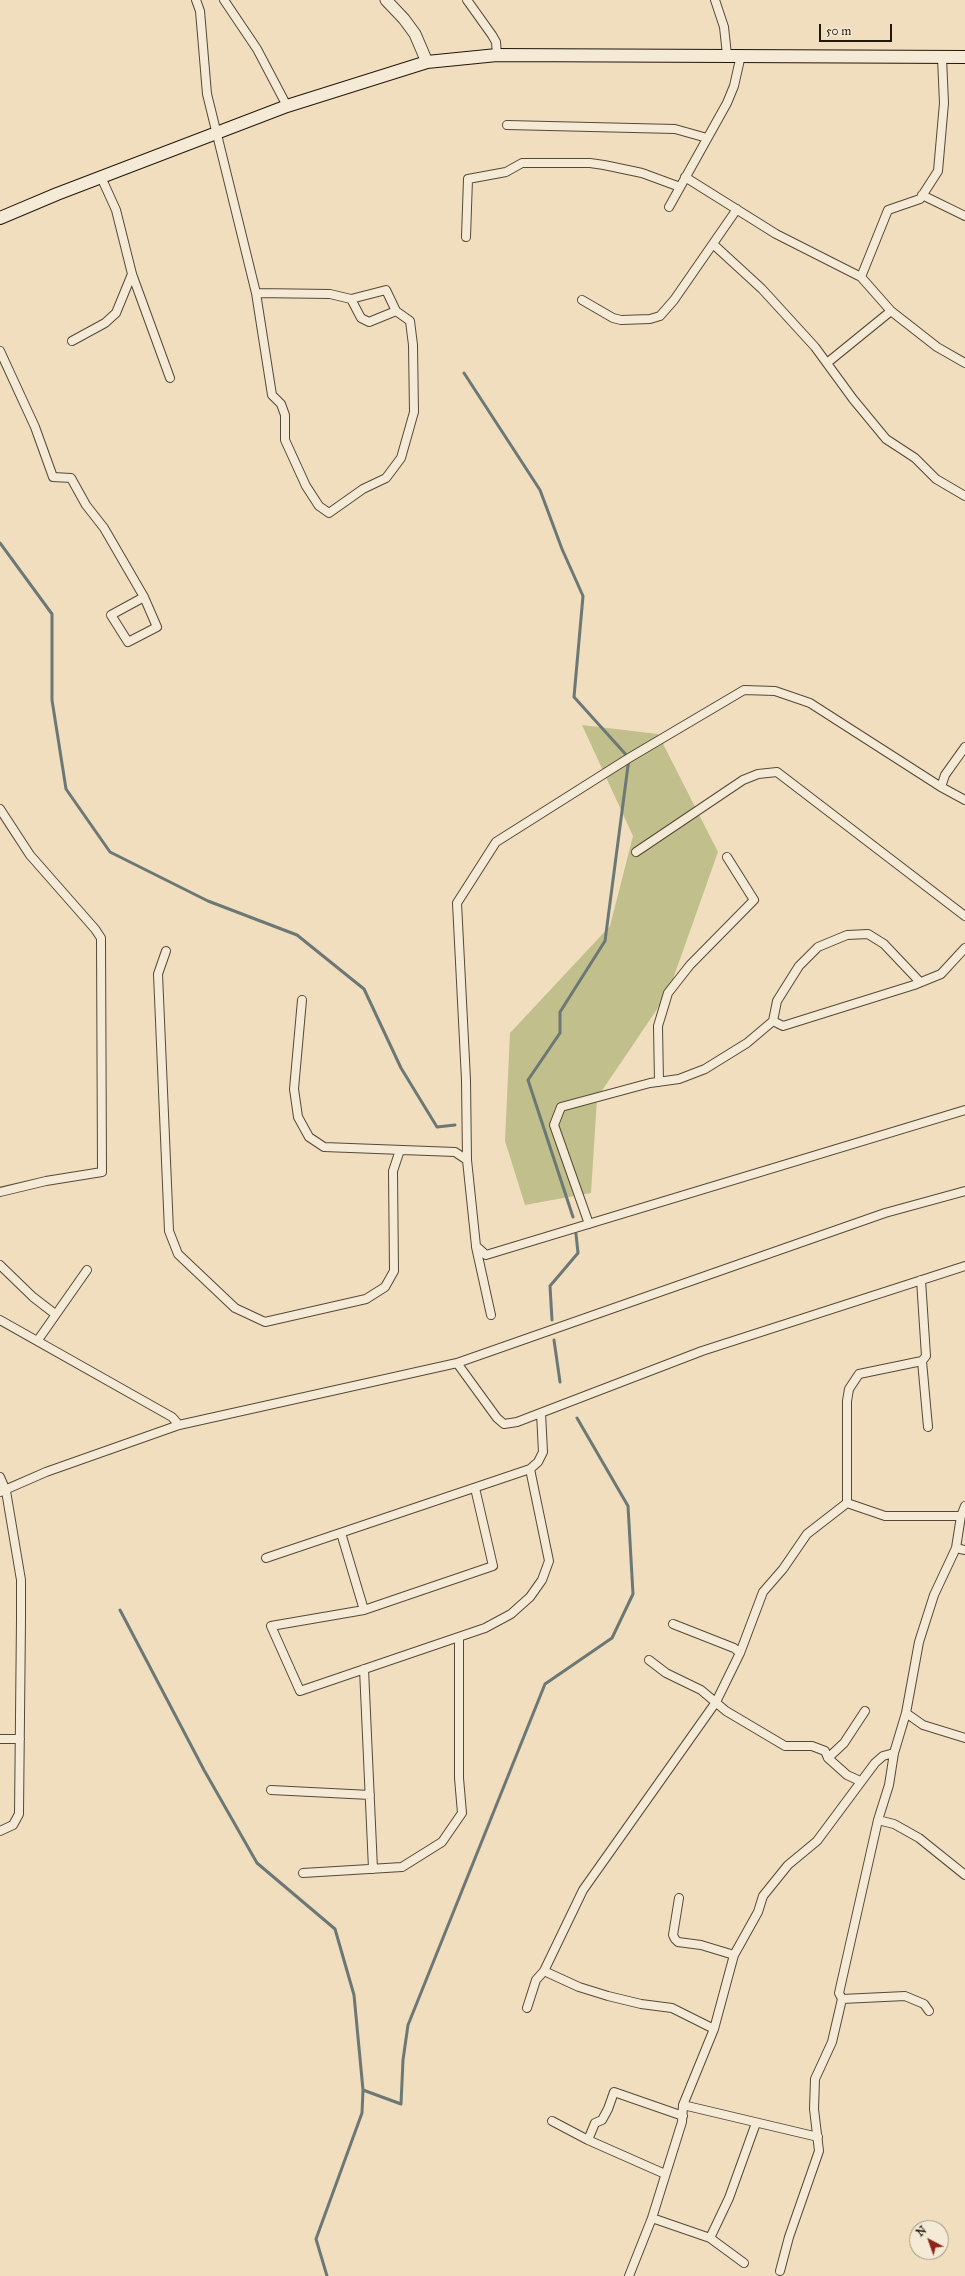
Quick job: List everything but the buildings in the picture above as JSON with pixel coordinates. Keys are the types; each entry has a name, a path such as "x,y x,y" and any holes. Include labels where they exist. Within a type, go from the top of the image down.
{"main road":[{"path":"0,218 101,177 287,106 427,62 497,55 965,57"}],"street":[{"path":"196,0 200,11 207,94 256,293 272,395 281,404 285,415 286,440 306,486 319,506 329,513 363,489 386,478 401,458 414,412 413,345 410,321 396,311 386,290 351,299 330,294 256,293"},
{"path":"224,0 257,48 287,106"},
{"path":"386,0 415,34 427,62"},
{"path":"467,0 496,42 497,55"},
{"path":"715,0 724,27 727,55"},
{"path":"669,206 731,94 741,55"},
{"path":"861,278 888,210 914,202 922,195 939,167 944,103 942,58"},
{"path":"507,125 675,129 707,138"},
{"path":"466,237 468,179 488,177 506,172 522,163 597,164 642,173 680,187"},
{"path":"101,177 116,210 132,274 170,378"},
{"path":"685,177 776,234 861,278 891,311 938,347 965,363"},
{"path":"922,195 965,216"},
{"path":"582,300 613,318 622,320 650,319 660,316 674,300 738,209"},
{"path":"713,244 762,288 815,347 886,439 915,458 936,479 965,496"},
{"path":"72,341 106,323 116,312 132,274"},
{"path":"351,299 361,318 369,322 396,311"},
{"path":"827,363 891,311"},
{"path":"0,351 35,428 52,478 71,478 86,505 104,528 144,597 158,627 128,642 111,615 144,597"},
{"path":"491,1315 476,1246 467,1160 466,1080 457,902 496,842 630,758 744,690 775,691 810,703 941,787 965,800"},
{"path":"941,787 945,775 965,747"},
{"path":"636,852 743,780 758,774 777,772 965,916"},
{"path":"0,809 30,855 95,929 100,938 102,1172 46,1181 0,1192"},
{"path":"659,1082 658,1026 668,993 690,965 754,900 727,857"},
{"path":"589,1224 554,1125 561,1107 659,1082 680,1079 706,1069 747,1043 773,1022 776,1001 799,966 818,947 847,935 868,934 884,944 920,982"},
{"path":"773,1022 783,1026 941,974 965,948"},
{"path":"166,951 158,974 169,1230 178,1254 235,1308 265,1322 366,1299 385,1287 394,1271 393,1171 400,1150"},
{"path":"302,1000 294,1089 298,1117 309,1137 324,1147 455,1152 467,1160"},
{"path":"476,1246 486,1255 965,1110"},
{"path":"3,1491 24,1480 179,1425 457,1363 885,1213 965,1190"},
{"path":"0,1265 33,1297 55,1314"},
{"path":"457,1363 497,1418 504,1424 518,1422 702,1352 965,1266"},
{"path":"38,1340 87,1270"},
{"path":"847,1503 846,1401 849,1389 859,1374 922,1361 926,1356 921,1280"},
{"path":"0,1320 38,1340 172,1417 179,1425"},
{"path":"922,1361 928,1427"},
{"path":"266,1558 530,1470 538,1462 543,1452 542,1413"},
{"path":"475,1488 493,1566 364,1610 271,1626 300,1691 486,1628 511,1614 530,1597 542,1580 549,1561 530,1470"},
{"path":"0,1477 21,1580 19,1814 13,1825 0,1830"},
{"path":"847,1503 885,1516 961,1516"},
{"path":"527,2008 536,1980 544,1971 583,1890 716,1702 740,1653 763,1592 783,1569 807,1534 847,1503"},
{"path":"780,2271 789,2237 819,2151 814,2109 815,2079 832,2042 842,1999 840,1993 878,1820 889,1785 894,1753 906,1713 919,1642 934,1595 956,1548 961,1516 965,1506"},
{"path":"341,1533 364,1610"},
{"path":"956,1548 965,1550"},
{"path":"673,1624 727,1645 740,1653"},
{"path":"303,1873 402,1868 442,1842 462,1813 459,1778 458,1637"},
{"path":"649,1660 666,1673 701,1690 726,1711 785,1746 812,1746 825,1751 828,1758 847,1775 860,1781"},
{"path":"364,1669 373,1869"},
{"path":"828,1758 844,1744 865,1711"},
{"path":"906,1713 923,1725 965,1738"},
{"path":"0,1739 20,1739"},
{"path":"629,2276 652,2218 683,2116 683,2105 714,2029 734,1955 758,1912 763,1896 771,1888 777,1876 817,1841 860,1781 882,1756 894,1753"},
{"path":"271,1790 370,1795"},
{"path":"878,1820 894,1824 919,1838 965,1875"},
{"path":"679,1898 673,1935 675,1939 678,1942 701,1945 734,1955"},
{"path":"544,1971 579,1987 608,1996 641,2004 672,2008 714,2029"},
{"path":"842,1999 905,1996 924,2004 930,2011"},
{"path":"588,2140 594,2123 602,2120 608,2110 614,2092 683,2116"},
{"path":"683,2105 818,2137"},
{"path":"552,2121 588,2140 665,2174"},
{"path":"710,2238 729,2198 756,2123"},
{"path":"652,2218 710,2238 744,2263"}],"shaded area":[{"path":"582,725 658,734 718,852 668,993 597,1098 591,1193 525,1205 505,1141 510,1033 610,926 633,836"}],"waterway":[{"path":"464,373 540,490 562,549 583,596 574,697 629,758 605,941 560,1012 560,1033 528,1080 573,1217"},
{"path":"0,543 52,614 52,700 66,789 110,852 208,901 297,935 364,989 401,1068 437,1127 455,1125"},
{"path":"552,1320 550,1286 578,1253 576,1234"},
{"path":"554,1340 560,1382"},
{"path":"327,2276 316,2239 362,2113 363,2090 401,2104 403,2060 408,2025 545,1684 612,1638 633,1594 628,1506 577,1418"},
{"path":"120,1610 204,1770 257,1863 335,1929 354,1995 363,2090"}]}
